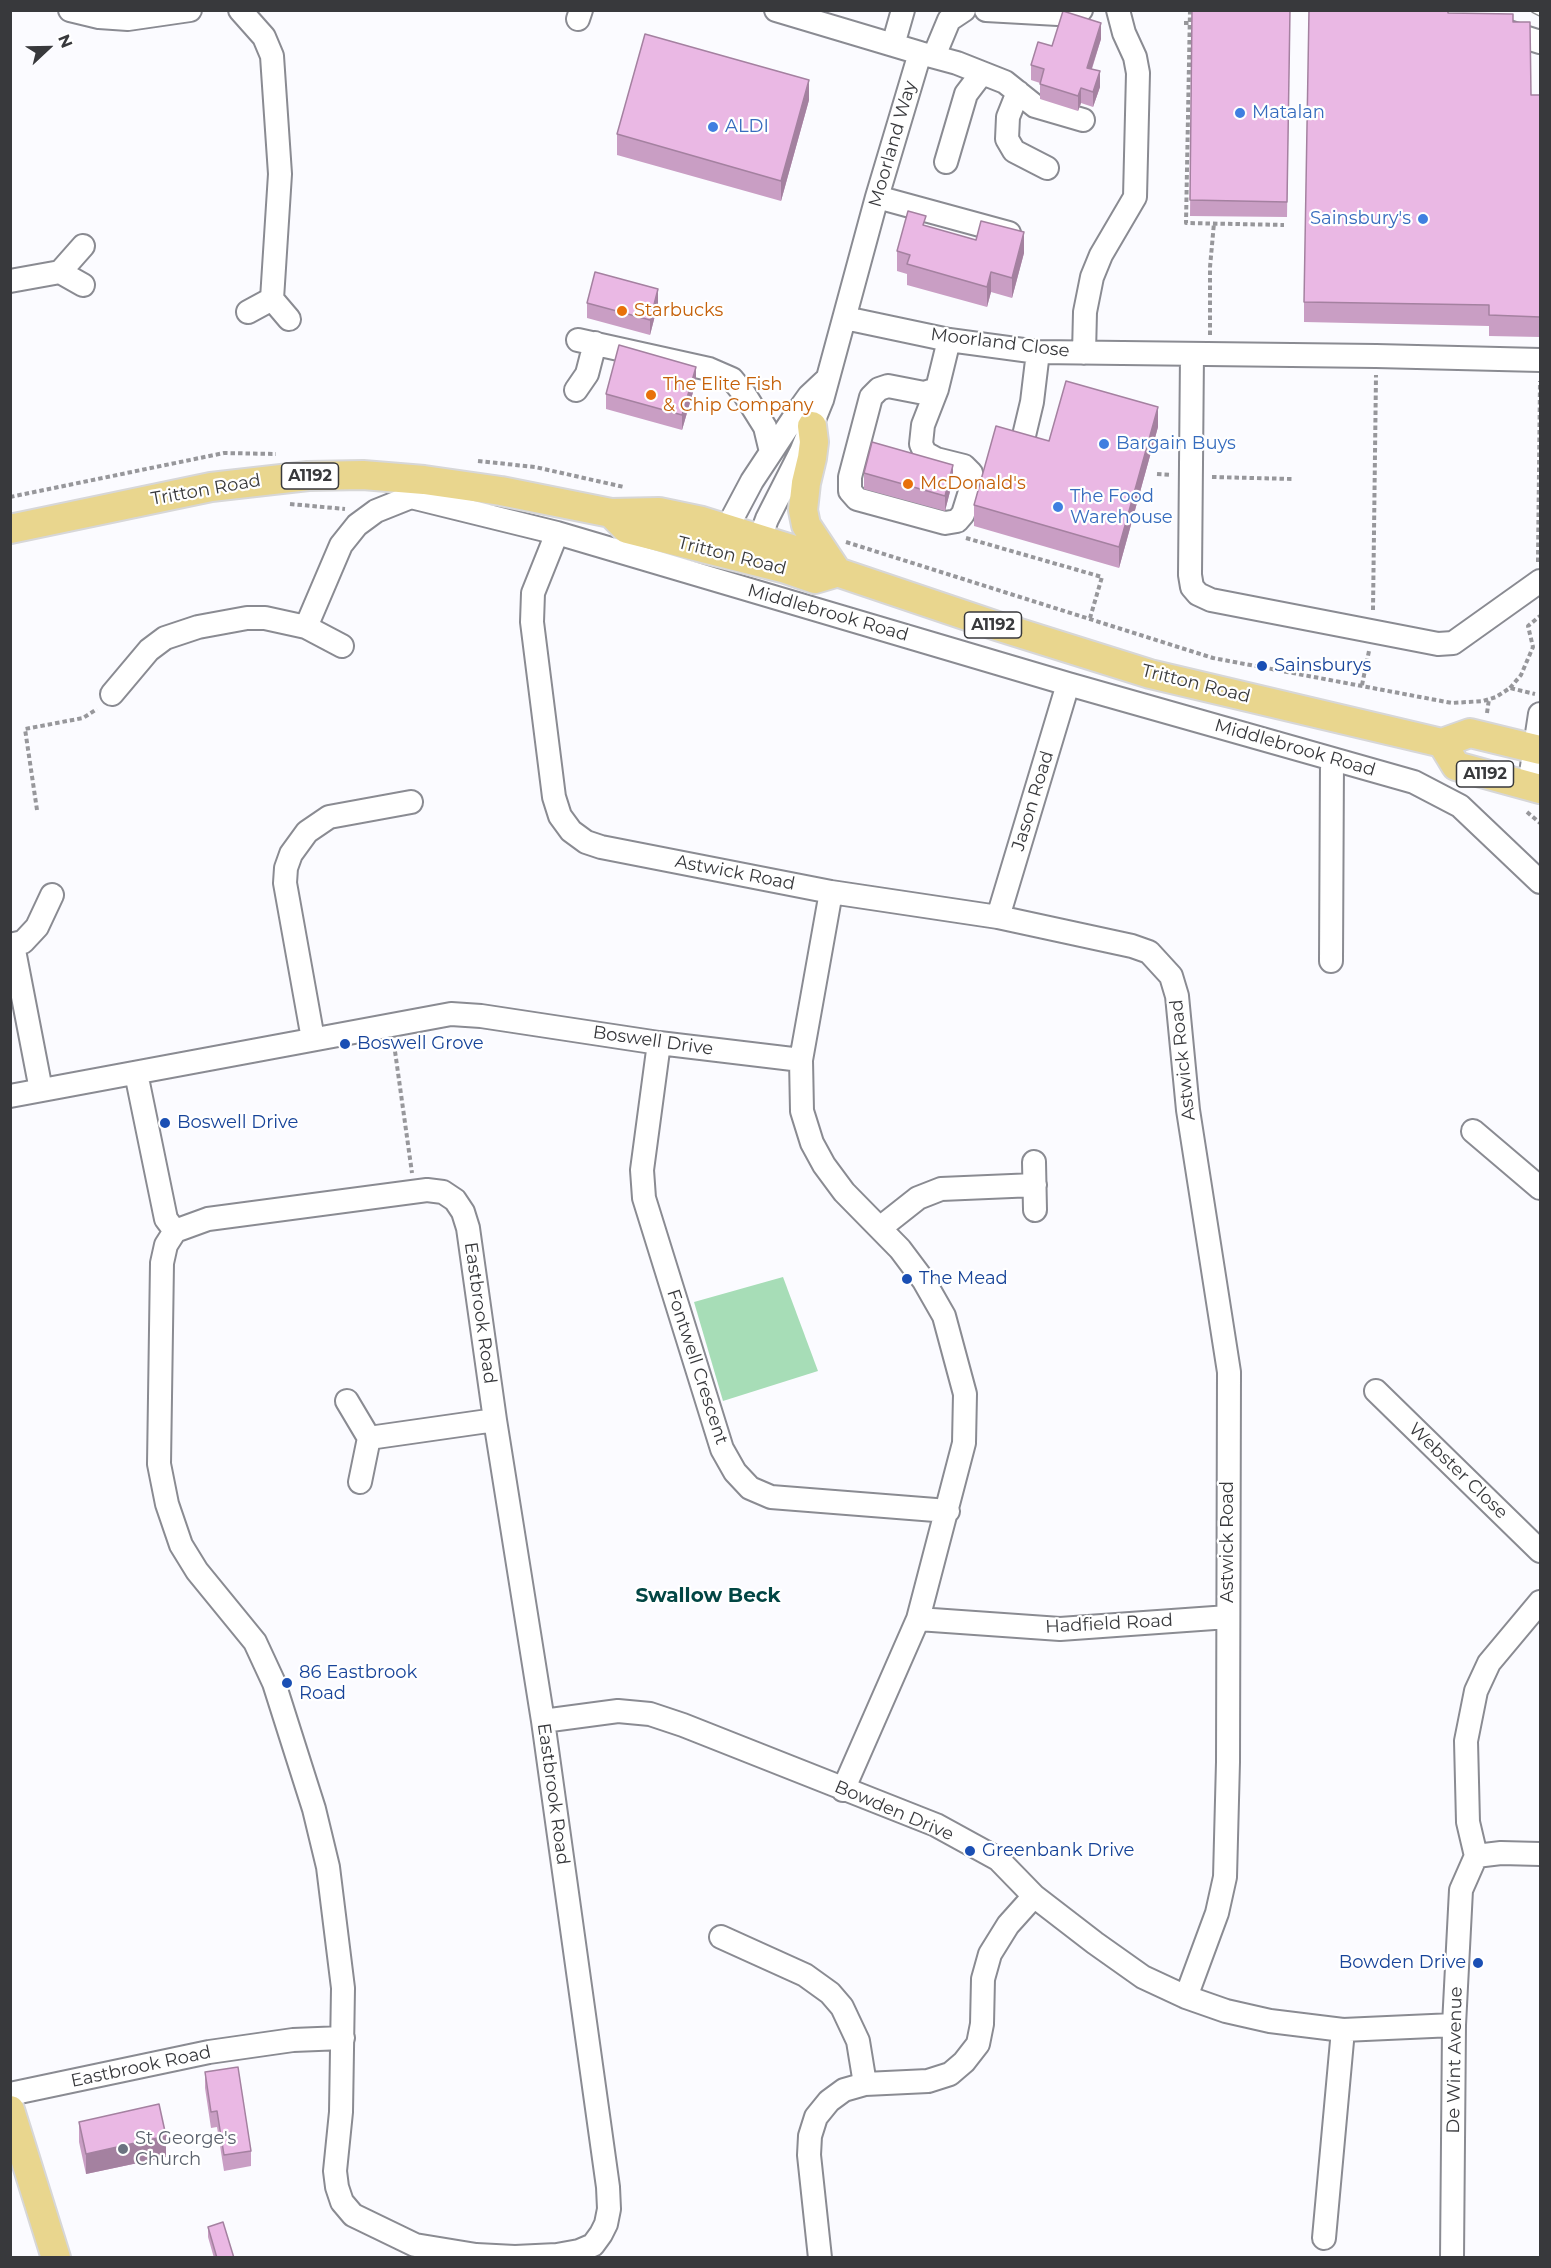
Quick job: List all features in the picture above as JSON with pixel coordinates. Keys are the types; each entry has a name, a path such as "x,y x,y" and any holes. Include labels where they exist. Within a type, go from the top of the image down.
{"main road":[{"path":"812,426 814,442 803,510 806,525 837,572"},
{"name":"Tritton Road","path":"10,529 212,487 308,476 363,475 424,480 501,491 611,513 659,512 702,521 722,541 755,550 798,551 837,572 1150,674 1442,743"},
{"name":"A1192","path":"1535,788 1456,766 1442,743 1470,733 1538,730"},
{"path":"10,2110 56,2258"}],"street":[{"path":"70,10 99,17 128,19 190,10"},
{"path":"240,10 264,37 272,56 280,174 272,299 289,319"},
{"path":"776,10 957,63 1005,82 1035,106 1083,120"},
{"path":"893,45 903,10"},
{"name":"Moorland Way","path":"755,550 822,400 877,197 927,55 949,20 964,10"},
{"path":"986,10 1058,14 1078,13 1081,10"},
{"path":"1084,353 1085,312 1092,277 1101,255 1135,196 1138,73 1135,57 1118,10"},
{"path":"1484,25 1540,42"},
{"path":"946,162 966,94 982,73"},
{"path":"1018,92 1008,117 1007,139 1014,151 1047,168"},
{"path":"877,197 1019,236"},
{"path":"10,281 60,272 83,246"},
{"path":"60,272 83,285"},
{"path":"248,312 272,299"},
{"name":"Moorland Close","path":"845,318 949,340 1038,352 1540,360"},
{"path":"937,388 924,393 888,386 879,388 872,397 850,477 850,491 857,499 945,523 957,521 963,514 973,482 971,473 964,466 936,459 925,453 921,444 923,425 937,388 949,340"},
{"path":"576,390 587,374 586,342 709,369 732,379 745,395 765,427 771,452"},
{"path":"1022,444 1032,402 1038,352"},
{"path":"1201,354 1191,476 1190,575 1192,587 1198,594 1210,600 1438,644 1453,643 1539,574"},
{"name":"Moorland Way","path":"722,541 771,452 809,396 826,380"},
{"name":"Middlebrook Road","path":"306,627 341,545 357,525 376,511 411,497 557,533 1068,684 1414,782 1460,806 1540,882"},
{"name":"Astwick Road","path":"557,533 533,593 532,622 554,797 560,816 571,831 586,842 601,848 831,892 998,917 1132,946 1149,952 1172,976 1177,996 1188,1110 1229,1372 1228,1762 1225,1877 1217,1913 1186,1997"},
{"path":"112,694 149,650 165,638 198,627 247,618 265,618 306,627 342,646"},
{"name":"Jason Road","path":"998,917 1068,684"},
{"path":"1535,788 1538,730"},
{"path":"1330,961 1332,760"},
{"path":"313,1039 285,883 286,868 291,854 307,832 329,817 411,802"},
{"path":"831,892 801,1060 802,1111 812,1143 824,1165 844,1192 900,1249 924,1281 944,1317 965,1394 964,1443 918,1619 843,1790"},
{"path":"41,1090 12,945 22,942 37,927 52,895"},
{"name":"Boswell Drive","path":"11,1096 391,1023 451,1014 801,1060"},
{"name":"Fontwell Crescent","path":"658,1043 642,1170 644,1197 722,1449 735,1472 750,1488 771,1497 948,1511"},
{"path":"136,1073 166,1220 175,1231"},
{"path":"1473,1131 1540,1188"},
{"path":"1034,1162 1035,1210"},
{"path":"880,1228 918,1198 941,1189 1035,1185"},
{"name":"Eastbrook Road","path":"427,1190 443,1192 455,1200 466,1220 543,1721 608,2187 609,2209 606,2224 593,2245 579,2251 556,2255 476,2255 414,2251 353,2215 342,2202 335,2171 341,2112 342,1978 328,1867 314,1809 274,1683 255,1642 197,1570 181,1545 166,1504 159,1464 162,1263 166,1245 175,1231 208,1219 427,1190"},
{"name":"Webster Close","path":"1376,1391 1540,1551"},
{"path":"347,1401 369,1438 360,1482"},
{"path":"369,1438 495,1420"},
{"path":"1540,1602 1489,1663 1476,1691 1466,1741 1467,1822 1476,1856 1500,1853 1540,1854"},
{"name":"Hadfield Road","path":"918,1619 1060,1629 1228,1617"},
{"name":"Bowden Drive","path":"543,1721 618,1711 650,1714 936,1825 998,1859 1034,1896 1143,1977 1186,1997 1226,2011 1270,2021 1342,2030 1454,2025"},
{"name":"De Wint Avenue","path":"1452,2258 1454,2025 1461,1890 1476,1856"},
{"path":"820,2258 809,2155 810,2136 816,2117 829,2101 844,2090 865,2084 928,2081 950,2074 964,2062 978,2044 982,2024 983,1979 990,1954 1008,1925 1034,1896"},
{"path":"721,1937 805,1975 830,1993 842,2007 858,2041 865,2084"},
{"path":"1324,2238 1342,2030"},
{"name":"Eastbrook Road","path":"10,2094 209,2052 293,2040 343,2038"}],"path":[{"path":"1191,10 1187,73 1187,170 1184,222 1284,225"},
{"path":"1184,23 1190,23"},
{"path":"1181,170 1187,170"},
{"path":"1201,354 1214,223"},
{"path":"1362,685 1372,630 1376,356"},
{"path":"1539,574 1540,360"},
{"path":"1157,474 1292,479"},
{"path":"285,504 376,511"},
{"path":"958,536 1102,577 1090,618"},
{"path":"842,540 858,547 1213,658 1452,703 1470,703 1496,697 1510,688 1521,675 1533,647 1528,626 1540,616"},
{"path":"1510,688 1538,730"},
{"path":"37,810 25,729 83,718 102,705 112,694"},
{"path":"391,1023 414,1192"}],"green space":[{"path":"783,1277 818,1371 723,1401 694,1302"}],"building":[{"name":"Matalan","path":"1192,10 1290,10 1287,202 1190,200"},
{"name":"Sainsbury's","path":"1309,10 1448,10 1448,13 1513,14 1513,22 1530,22 1531,95 1540,95 1540,317 1489,315 1489,305 1304,302"},
{"path":"1063,11 1101,23 1087,68 1100,71 1093,92 1081,88 1078,96 1040,84 1044,69 1031,65 1038,42 1052,46"},
{"name":"ALDI","path":"645,34 809,80 781,181 617,134"},
{"path":"908,211 926,216 923,225 976,240 981,221 1024,232 1012,278 991,272 987,287 907,264 910,255 897,251"},
{"path":"595,272 658,289 650,320 587,303"},
{"name":"The Elite Fish & Chip Company","path":"619,345 696,367 682,415 606,394"},
{"path":"1066,381 1158,407 1119,547 974,505 996,426 1049,441"},
{"path":"872,442 953,465 945,496 864,473"},
{"path":"238,2067 251,2151 224,2155 217,2111 211,2112 205,2072"},
{"path":"159,2104 166,2136 86,2154 79,2122"},
{"path":"223,2222 234,2258 217,2258 208,2227"}],"railway":[{"path":"1534,10 1540,13"}],"place":[{"name":"Matalan","path":"1240,113"},
{"name":"ALDI","path":"713,127"},
{"name":"Sainsbury's","path":"1423,219"},
{"name":"Starbucks","path":"622,311"},
{"name":"The Elite Fish & Chip Company","path":"651,395"},
{"name":"Bargain Buys","path":"1104,444"},
{"name":"McDonald's","path":"908,484"},
{"name":"The Food Warehouse","path":"1058,507"},
{"name":"Sainsburys","path":"1262,666"},
{"name":"Boswell Grove","path":"345,1044"},
{"name":"Boswell Drive","path":"165,1123"},
{"name":"The Mead","path":"907,1279"},
{"name":"86 Eastbrook Road","path":"287,1683"},
{"name":"Greenbank Drive","path":"970,1851"},
{"name":"Bowden Drive","path":"1478,1963"},
{"name":"St George's Church","path":"123,2149"}],"district":[{"name":"Swallow Beck","path":"708,1596"}]}
